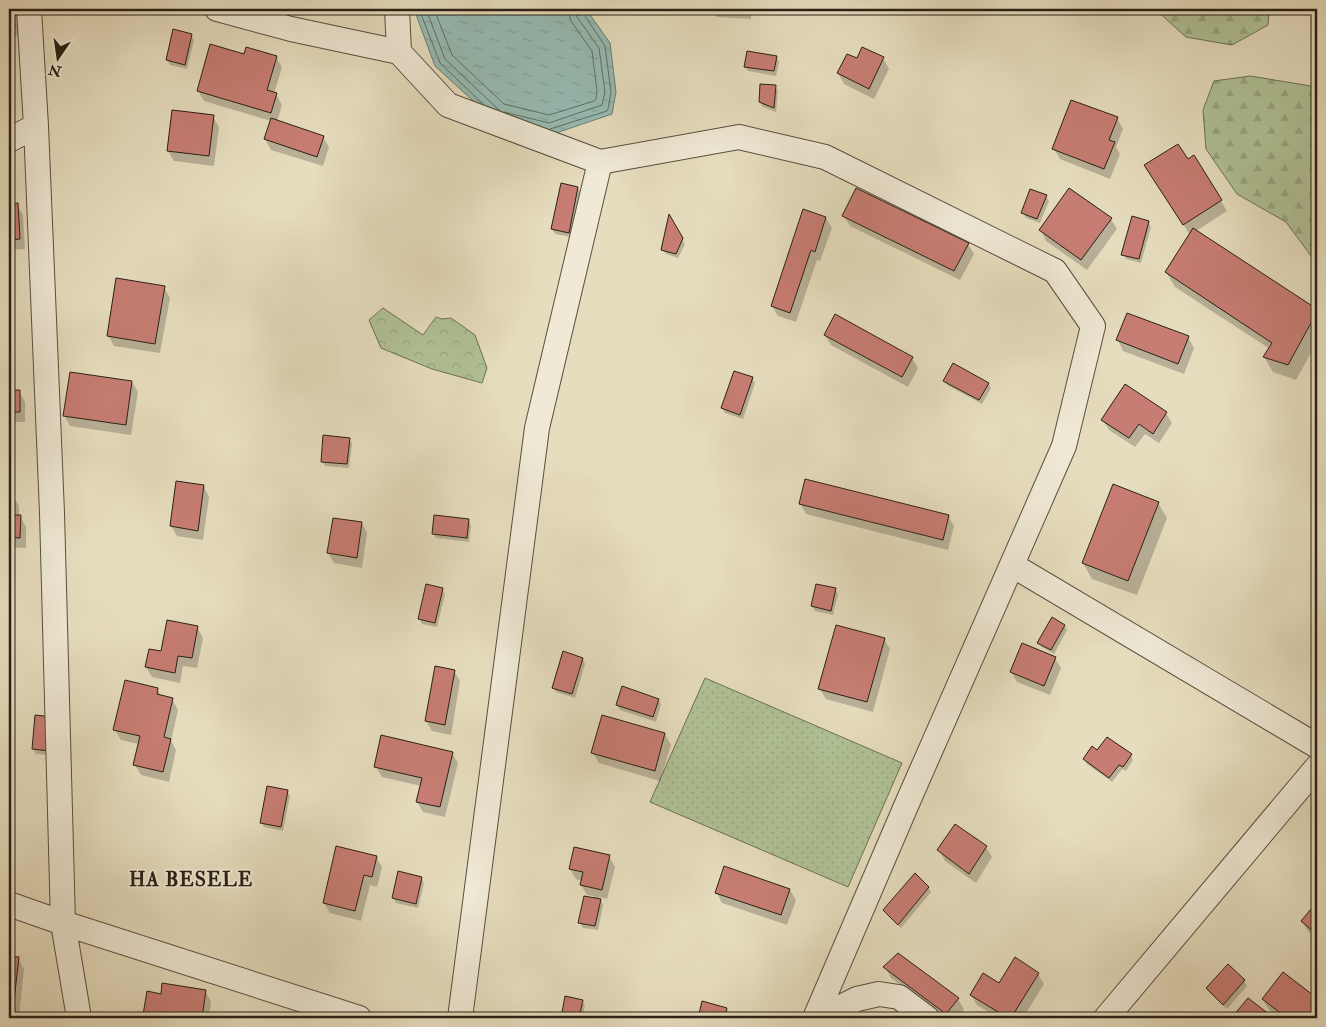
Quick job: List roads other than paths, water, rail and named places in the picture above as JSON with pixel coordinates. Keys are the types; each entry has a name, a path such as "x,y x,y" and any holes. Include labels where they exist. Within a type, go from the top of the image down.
{"street":[{"path":"30,9 52,513 63,923 79,1018"},
{"path":"217,9 291,29 399,52 448,106 600,162 739,137 825,157 1055,271 1093,326 1064,446 815,1018"},
{"path":"397,9 399,52"},
{"path":"9,140 36,126"},
{"path":"460,1018 537,428 600,162"},
{"path":"1012,565 1317,746"},
{"path":"1106,1018 1317,767"},
{"path":"9,904 358,1018"},
{"path":"819,1018 857,999 879,994 899,997 926,1018"}],"water":[{"path":"414,9 586,9 610,43 616,92 612,114 550,135 495,121 435,66"}],"district":[{"name":"HA BESELE","path":"191,879"}]}
